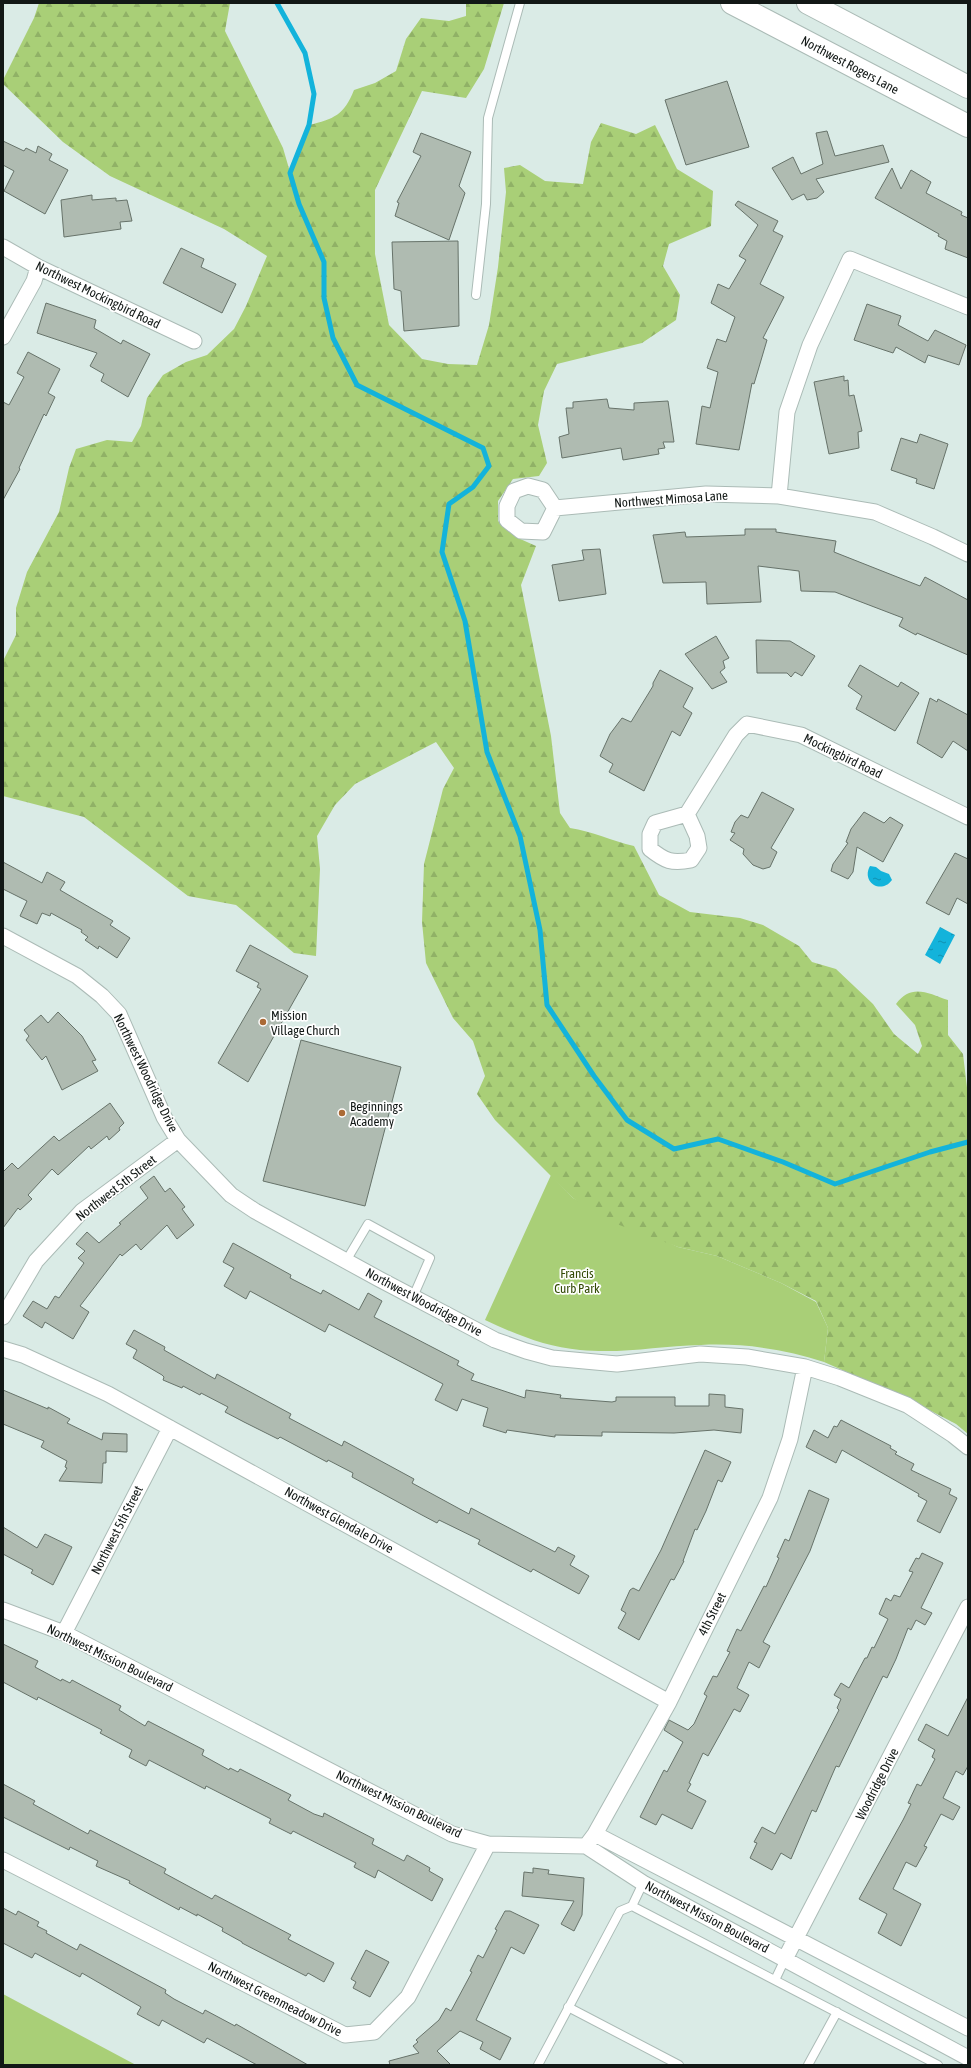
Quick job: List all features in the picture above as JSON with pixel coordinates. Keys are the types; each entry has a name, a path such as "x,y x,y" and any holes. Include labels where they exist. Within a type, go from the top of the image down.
{"highway":[{"name":"Northwest Rogers Lane","path":"732,3 968,126"},
{"path":"808,3 968,87"}],"street":[{"name":"Northwest Mockingbird Road","path":"3,247 38,267 194,340"},
{"path":"779,496 787,412 810,345 850,259 968,307"},
{"path":"3,337 34,281 38,267"},
{"name":"Northwest Mimosa Lane","path":"555,508 706,494 779,496 875,512 968,554"},
{"name":"Mockingbird Road","path":"686,814 736,736 747,724 801,736 968,817"},
{"name":"Northwest Woodridge Drive","path":"3,936 77,976 102,996 119,1014 164,1117 178,1140 231,1195 254,1211 413,1297 496,1340 526,1351 552,1358 618,1364 700,1354 747,1357 805,1367 840,1378 907,1405 968,1447"},
{"name":"Northwest 5th Street","path":"3,1317 36,1261 82,1211 178,1140"},
{"name":"Northwest Glendale Drive","path":"3,1349 23,1355 108,1394 668,1702"},
{"name":"4th Street","path":"586,1846 596,1834 668,1702 770,1498 790,1439 805,1367"},
{"name":"Northwest 5th Street","path":"64,1633 170,1428"},
{"name":"Woodridge Drive","path":"785,1959 798,1938 968,1607"},
{"name":"Northwest Mission Boulevard","path":"3,1610 64,1633 452,1834 488,1844 586,1846 643,1883 968,2058"},
{"name":"Northwest Mission Boulevard","path":"596,1834 968,2028"},
{"name":"Northwest Greenmeadow Drive","path":"3,1860 345,2035 374,2032 408,1997 488,1844"}],"lane":[{"path":"476,295 486,204 488,118 520,3"},
{"path":"346,1261 368,1224 430,1258 413,1297"},
{"path":"538,2065 620,1911 632,1906 643,1883"},
{"path":"632,1906 938,2065"},
{"path":"775,1980 785,1959"},
{"path":"568,2007 679,2065"},
{"path":"808,2065 837,2012"}],"green space":[{"path":"39,3 230,3 225,31 283,148 290,172 309,125 325,121 337,115 346,105 354,90 375,83 396,71 406,39 421,18 449,21 466,16 466,3 504,3 484,69 466,98 422,91 375,190 375,254 389,325 422,359 448,364 477,365 489,325 498,267 506,192 504,168 520,165 545,181 583,184 591,142 601,123 636,134 655,125 677,169 713,191 711,226 669,244 663,266 680,295 676,320 642,343 557,364 544,391 538,425 547,463 539,476 513,479 498,501 498,521 518,538 536,546 521,585 551,736 560,813 570,828 586,831 634,846 659,895 690,912 740,918 763,925 799,946 812,962 836,969 873,1004 894,1034 918,1054 922,1046 915,1025 896,1004 908,994 914,992 927,993 948,1000 948,1035 963,1054 968,1096 968,1434 956,1424 912,1401 824,1362 828,1328 816,1301 781,1283 717,1256 678,1247 606,1220 573,1198 495,1120 477,1094 485,1076 473,1041 453,1018 426,963 422,922 424,864 443,789 454,768 436,742 355,784 335,805 317,836 320,869 316,956 294,953 236,905 188,896 84,817 3,796 3,661 16,635 16,608 27,572 59,512 69,468 76,449 107,440 132,442 141,426 147,398 163,375 186,362 207,355 234,329 246,306 267,256 224,229 110,176 63,142 3,84 3,80 34,18"},
{"name":"Francis Curb Park","path":"551,1175 573,1198 678,1247 717,1256 781,1283 816,1302 828,1328 824,1362 779,1350 732,1345 686,1346 611,1351 580,1350 543,1343 485,1320"},
{"path":"3,1994 136,2065 3,2065"}],"water":[{"path":"870,866 876,867 889,874 892,880 883,886 874,885 868,877"},
{"path":"940,927 955,935 940,964 925,955"}],"building":[{"path":"727,81 749,147 686,165 665,100"},
{"path":"827,131 835,156 883,145 889,162 816,179 824,192 817,198 807,200 804,194 792,200 772,168 793,157 801,174 823,164 816,133"},
{"path":"421,133 471,152 459,186 465,193 449,240 395,216 399,203 397,202 421,156 413,152"},
{"path":"3,141 24,151 26,148 36,153 38,146 52,154 49,160 68,170 45,214 4,191 14,171 3,165"},
{"path":"892,168 901,189 911,170 931,182 926,193 962,212 961,215 968,218 968,258 945,249 947,241 938,236 939,234 875,198"},
{"path":"92,195 92,200 116,198 116,201 127,200 132,221 120,222 121,229 64,237 61,200"},
{"path":"738,201 778,221 773,231 783,236 760,284 784,297 763,338 767,340 754,384 752,383 739,450 696,444 702,406 710,408 718,372 707,368 717,339 726,342 735,317 711,303 718,284 729,289 746,260 739,256 758,225 735,205"},
{"path":"458,241 459,326 404,331 401,291 394,289 392,242"},
{"path":"181,248 204,259 201,267 236,284 222,313 163,283"},
{"path":"46,303 96,320 94,328 121,344 123,340 150,354 128,397 101,381 104,374 90,366 97,353 37,333"},
{"path":"867,304 901,316 898,325 928,341 935,330 966,345 959,365 928,355 925,363 896,347 893,353 854,340"},
{"path":"28,352 60,369 48,393 55,397 46,416 44,414 19,468 20,469 3,500 3,402 9,405 24,377 17,373"},
{"path":"844,376 844,381 848,380 849,396 854,395 862,431 858,432 859,448 829,454 814,382"},
{"path":"607,399 609,408 634,410 634,403 668,401 674,442 663,442 665,448 658,449 659,454 623,460 621,448 562,458 559,437 569,434 566,408 573,408 573,402"},
{"path":"920,434 948,444 934,489 916,483 917,479 891,470 901,438 917,443"},
{"path":"745,529 776,529 776,532 836,541 834,552 920,586 925,577 968,600 968,655 917,633 916,635 899,626 903,618 835,592 801,591 799,571 758,566 761,602 707,604 706,582 663,583 653,535 685,532 686,537 745,535"},
{"path":"600,549 606,594 559,601 552,565 584,560 582,550"},
{"path":"716,636 729,658 723,661 725,668 720,672 727,682 712,689 685,654"},
{"path":"756,640 790,641 815,656 802,676 795,672 791,677 787,673 757,673"},
{"path":"860,665 898,687 901,682 919,693 895,731 856,709 862,696 848,686"},
{"path":"660,670 693,688 683,707 692,713 680,736 672,731 644,791 609,772 613,764 600,756 610,734 622,718 631,722 653,686 653,683"},
{"path":"930,698 937,702 938,699 968,715 968,751 953,741 942,758 917,743"},
{"path":"762,792 794,809 771,848 777,852 770,867 763,869 753,865 743,854 744,849 730,840 735,833 731,832 735,822 741,815 748,818"},
{"path":"864,812 884,823 890,817 903,825 883,862 857,847 853,872 848,879 831,871 833,864 848,843 846,842 851,829"},
{"path":"955,853 968,859 968,904 957,898 949,915 926,903"},
{"path":"3,862 42,883 47,872 65,882 60,890 113,921 110,925 130,938 117,958 99,946 98,949 85,940 88,937 81,932 82,930 51,913 50,916 42,913 37,924 20,916 27,901 3,889"},
{"path":"250,945 308,976 248,1082 218,1063 261,989 257,987 259,983 236,971"},
{"path":"58,1012 82,1036 96,1060 92,1061 98,1071 62,1090 46,1056 42,1060 26,1040 29,1036 24,1030 41,1015 48,1023"},
{"path":"301,1040 401,1067 365,1206 263,1181"},
{"path":"110,1103 124,1123 119,1128 120,1130 109,1140 107,1136 91,1149 89,1146 58,1175 52,1169 28,1195 32,1199 20,1210 18,1208 3,1228 3,1172 12,1163 18,1169 54,1136 59,1141"},
{"path":"154,1176 165,1192 170,1188 185,1207 182,1209 194,1225 177,1239 167,1225 141,1250 136,1244 122,1256 120,1254 80,1306 89,1312 73,1339 45,1322 42,1328 23,1316 33,1301 47,1309 55,1296 59,1298 84,1263 78,1258 85,1251 76,1244 87,1232 99,1243 121,1224 119,1223 148,1198 140,1187"},
{"path":"233,1243 291,1275 290,1278 321,1294 323,1290 359,1310 368,1293 382,1301 374,1317 459,1361 457,1365 474,1374 471,1380 525,1398 526,1390 561,1395 560,1398 612,1402 616,1401 616,1397 675,1397 675,1406 709,1406 709,1394 725,1395 725,1407 743,1409 741,1433 714,1430 674,1433 602,1432 602,1436 555,1435 555,1437 507,1430 506,1433 483,1426 488,1408 462,1399 457,1411 435,1400 443,1384 329,1324 325,1332 250,1291 246,1299 224,1286 234,1268 223,1262"},
{"path":"134,1330 165,1347 164,1350 215,1379 217,1374 291,1414 289,1418 342,1446 344,1441 414,1479 412,1483 469,1514 471,1508 555,1552 558,1547 575,1556 570,1565 589,1576 579,1594 533,1569 531,1572 478,1544 480,1540 439,1520 437,1523 420,1514 352,1477 353,1473 328,1460 327,1462 280,1437 278,1439 225,1412 228,1407 201,1393 200,1395 183,1386 182,1388 163,1380 164,1377 162,1375 133,1358 137,1350 126,1344"},
{"path":"3,1390 48,1409 48,1407 70,1419 67,1423 102,1440 103,1433 127,1434 127,1452 106,1451 106,1463 103,1463 102,1483 59,1481 67,1468 65,1467 67,1461 41,1447 44,1441 3,1424"},
{"path":"841,1420 891,1446 890,1448 897,1452 895,1454 914,1464 911,1470 951,1489 949,1494 957,1498 940,1533 917,1521 927,1501 918,1496 919,1494 842,1450 836,1463 806,1447 814,1430 828,1438 834,1426 837,1427"},
{"path":"705,1450 731,1462 722,1482 718,1480 706,1511 697,1530 695,1529 684,1561 674,1580 671,1579 639,1640 618,1628 626,1613 621,1610 630,1590 633,1588 639,1591 661,1550"},
{"path":"809,1490 829,1499 810,1551 763,1642 770,1646 759,1668 749,1662 737,1688 749,1695 740,1712 734,1709 708,1756 703,1753 689,1783 691,1784 687,1791 706,1801 692,1829 662,1814 656,1825 640,1817 664,1770 667,1772 683,1742 664,1730 669,1720 688,1730 694,1724 707,1696 704,1694 713,1676 717,1677 730,1652 727,1651 737,1629 741,1631 764,1586 766,1587 779,1558 777,1557 785,1539 789,1541"},
{"path":"3,1527 37,1548 45,1534 72,1547 53,1585 31,1573 33,1570 3,1554"},
{"path":"922,1553 943,1563 921,1608 932,1613 925,1625 916,1620 911,1630 908,1628 887,1678 883,1676 839,1767 836,1766 816,1812 812,1810 791,1859 781,1853 772,1870 750,1858 757,1843 754,1842 762,1827 775,1834 839,1710 837,1708 841,1699 834,1695 841,1683 849,1688 865,1658 867,1658 872,1647 874,1648 888,1619 879,1614 886,1598 891,1601 894,1595 900,1597 913,1572 909,1571 916,1558 919,1559"},
{"path":"3,1644 38,1661 35,1667 61,1681 62,1679 70,1683 72,1680 121,1706 119,1710 145,1726 148,1721 204,1750 202,1755 229,1770 230,1768 238,1772 240,1769 291,1795 288,1800 314,1814 323,1817 324,1813 374,1839 372,1844 404,1861 407,1855 430,1868 429,1871 443,1879 432,1901 378,1870 375,1878 354,1867 356,1863 293,1831 291,1834 269,1823 271,1819 206,1786 205,1789 149,1760 146,1766 129,1757 132,1750 100,1733 102,1730 38,1697 37,1700 3,1682"},
{"path":"968,1697 968,1766 963,1775 956,1771 943,1798 960,1807 953,1820 941,1814 924,1846 927,1847 916,1867 906,1862 893,1889 921,1904 901,1946 878,1933 887,1914 859,1899 903,1820 911,1804 908,1803 917,1784 921,1786 935,1759 932,1757 935,1750 918,1740 926,1724 948,1736"},
{"path":"3,1784 35,1801 33,1804 88,1834 90,1830 166,1869 164,1873 212,1899 215,1895 291,1935 288,1939 334,1963 324,1982 308,1973 306,1976 242,1943 222,1931 223,1928 197,1914 197,1916 180,1907 179,1910 129,1883 130,1881 96,1866 98,1861 70,1847 69,1850 3,1817"},
{"path":"533,1868 549,1870 548,1874 584,1878 582,1915 574,1931 561,1924 574,1901 522,1896 524,1872 533,1873"},
{"path":"3,1908 16,1915 18,1911 39,1922 37,1926 47,1931 46,1933 77,1950 80,1944 166,1990 165,1993 174,1999 203,2014 205,2010 235,2026 236,2024 308,2065 257,2065 207,2038 204,2043 162,2020 159,2026 137,2014 141,2007 82,1973 80,1977 35,1953 32,1958 3,1943"},
{"path":"505,1911 510,1911 539,1925 524,1954 511,1947 476,2020 511,2038 500,2060 480,2049 483,2042 460,2031 437,2051 451,2065 390,2065 389,2061 419,2053 413,2046 418,2042 416,2040 439,2020 446,2008 451,2011 472,1972 470,1971 478,1955 483,1958 497,1930 495,1929"},
{"path":"366,1950 389,1962 370,1997 353,1988 356,1982 351,1979"}],"waterway":[{"path":"277,3 305,53 314,94 309,125 290,173 299,204 324,262 324,298 333,338 357,385 483,448 489,466 473,487 449,504 442,552 465,621 487,752 520,836 540,930 547,1005 594,1076 627,1120 674,1149 718,1139 783,1162 835,1184 930,1152 968,1142"}],"place":[{"name":"Mission Village Church","path":"263,1022"},
{"name":"Beginnings Academy","path":"342,1113"}]}
